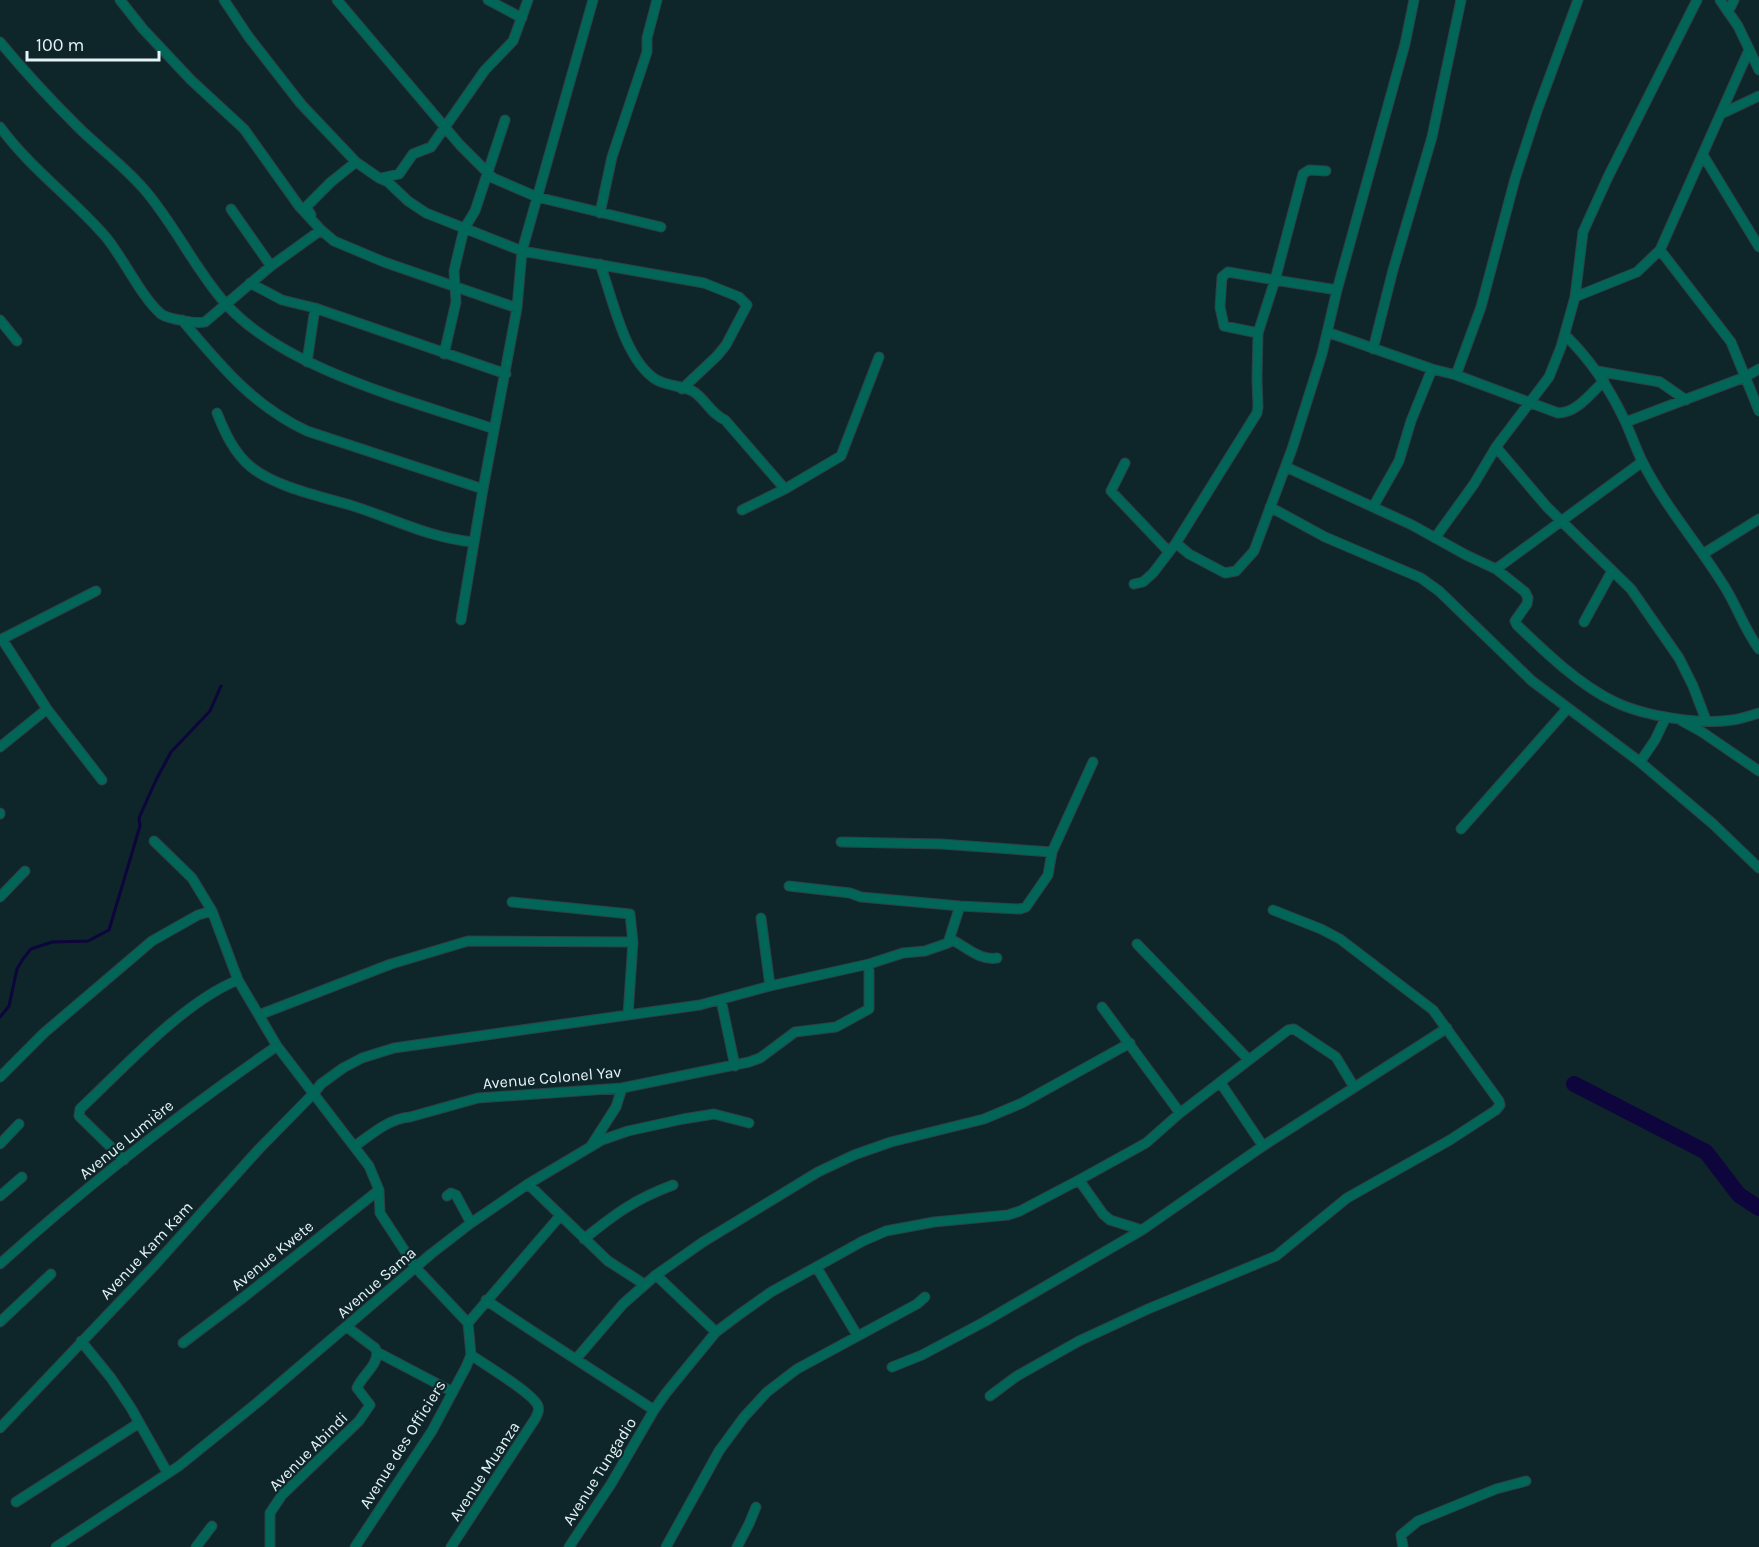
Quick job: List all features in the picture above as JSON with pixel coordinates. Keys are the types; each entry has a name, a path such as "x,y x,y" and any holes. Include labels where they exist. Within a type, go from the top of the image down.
{"street":[{"path":"120,0 143,29 191,80 244,129 299,206 321,230 349,248 517,308"},
{"path":"224,0 248,36 302,104 356,162 388,182 417,208 522,251 705,283 739,297 747,305 721,351 682,388"},
{"path":"337,0 487,174 537,197 661,227"},
{"path":"488,0 522,18"},
{"path":"379,178 399,174 413,154 431,147 485,70 513,41 528,0"},
{"path":"462,620 473,542 517,308 522,251 593,0"},
{"path":"600,213 612,156 648,52 647,39 657,0"},
{"path":"1176,543 1189,554 1220,572 1236,571 1254,551 1286,466 1327,332 1405,44 1414,0"},
{"path":"1373,349 1393,270 1432,137 1461,0"},
{"path":"1456,375 1481,307 1515,179 1537,111 1578,0"},
{"path":"1435,538 1496,447 1549,377 1565,335 1575,297 1583,232 1612,167 1697,0"},
{"path":"1720,0 1738,26 1759,70"},
{"path":"1728,12 1734,0"},
{"path":"0,42 76,126 142,187 226,305 260,332 307,362 386,393 494,429"},
{"path":"1575,297 1637,272 1660,250 1749,50"},
{"path":"1721,114 1759,96"},
{"path":"444,354 456,302 454,271 464,229 475,211 505,120"},
{"path":"0,127 29,162 85,214 106,237 164,316 195,323 205,322 271,266 321,230"},
{"path":"1703,155 1759,247"},
{"path":"321,230 306,207 331,182 356,162"},
{"path":"1134,584 1147,579 1176,543 1257,413 1258,333 1304,174 1309,170 1326,171"},
{"path":"231,209 271,266"},
{"path":"1660,250 1731,342 1759,411"},
{"path":"600,264 635,359 655,378 669,386 696,393 716,415 725,420 785,489"},
{"path":"1258,333 1224,326 1220,307 1222,277 1228,272 1337,290"},
{"path":"250,283 282,300 315,308 506,374"},
{"path":"307,362 315,308"},
{"path":"0,320 16,340"},
{"path":"182,320 244,390 281,417 307,431 483,489"},
{"path":"1327,332 1432,369 1456,375 1558,413 1574,409 1604,381"},
{"path":"1565,335 1589,359 1604,381 1626,422 1642,462 1664,499 1726,588 1744,626 1759,649"},
{"path":"742,510 785,489 843,454 879,357"},
{"path":"1373,507 1399,461 1411,421 1432,369"},
{"path":"1626,422 1745,377 1759,369"},
{"path":"1597,371 1660,382 1686,400"},
{"path":"217,412 235,450 253,469 293,488 372,513 426,534 473,542"},
{"path":"1496,447 1547,507 1631,589 1673,648 1693,686 1706,720"},
{"path":"1496,569 1642,462"},
{"path":"1125,463 1111,491 1169,552"},
{"path":"1286,466 1496,569 1525,592 1528,598 1527,604 1515,621 1517,626 1546,653 1612,701 1680,720 1733,720 1759,713"},
{"path":"1270,507 1325,537 1421,578 1439,591 1532,681 1640,762 1713,824 1759,868"},
{"path":"1703,554 1759,519"},
{"path":"1584,622 1612,572"},
{"path":"96,591 1,640 48,709 102,780"},
{"path":"0,747 48,709"},
{"path":"1461,829 1568,709"},
{"path":"1640,762 1655,740 1666,717"},
{"path":"1680,720 1702,732 1759,771"},
{"path":"789,886 850,893 861,897 960,906 1023,908 1048,875 1052,852 1093,762"},
{"path":"154,841 192,878 212,911 238,980 277,1046 355,1146 375,1176 379,1190 380,1213 416,1268 468,1323 471,1355"},
{"path":"841,842 941,844 1052,852"},
{"path":"0,897 25,871"},
{"path":"512,902 630,914 633,942 628,1015"},
{"path":"960,906 950,939 981,957 997,958"},
{"path":"990,1395 1017,1376 1079,1341 1148,1309 1276,1256 1347,1198 1450,1140 1496,1110 1500,1105 1433,1010 1340,939 1274,910"},
{"path":"0,1077 44,1033 153,941 198,915 212,911"},
{"path":"760,918 770,986"},
{"name":"Avenue Kam Kam","path":"0,1428 153,1267 258,1149 327,1078 362,1058 394,1048 700,1005 770,986 869,964 903,953 925,951 946,944 950,939"},
{"path":"259,1015 392,964 468,941 633,942"},
{"path":"1137,945 1248,1059"},
{"name":"Avenue Colonel Yav","path":"355,1146 398,1118 410,1117 478,1098 622,1088 735,1066 760,1058 795,1032 836,1027 869,1009 869,964"},
{"path":"124,1160 79,1116 80,1109 162,1032 198,1002 222,986 238,980"},
{"path":"722,1000 735,1066"},
{"path":"1102,1007 1180,1113"},
{"path":"892,1367 922,1355 984,1322 1142,1230 1263,1146 1447,1028"},
{"name":"Avenue Tungadio","path":"569,1547 611,1484 654,1410 716,1332 771,1292 862,1241 886,1231 934,1222 1008,1215 1020,1211 1146,1143 1180,1113 1283,1032 1294,1029 1336,1057 1354,1087"},
{"path":"576,1359 623,1304 644,1284 703,1242 818,1172 854,1155 891,1142 993,1115 1022,1103 1130,1043"},
{"name":"Avenue Lumière","path":"0,1264 61,1209 198,1100 277,1046"},
{"path":"1220,1082 1263,1146"},
{"path":"590,1148 616,1107 622,1088"},
{"name":"Avenue Sama","path":"56,1547 179,1466 471,1223 528,1184 612,1136 628,1131 700,1116 721,1115 749,1123"},
{"path":"0,1144 19,1124"},
{"path":"0,1196 22,1178"},
{"path":"1079,1180 1103,1214 1110,1220 1142,1230"},
{"path":"528,1184 608,1261 644,1284"},
{"path":"584,1239 626,1206 673,1185"},
{"name":"Avenue Kwete","path":"183,1343 379,1190"},
{"path":"447,1196 451,1193 456,1195 471,1223"},
{"path":"468,1323 560,1216"},
{"path":"817,1268 857,1335"},
{"path":"0,1322 51,1274"},
{"path":"656,1275 716,1332"},
{"path":"666,1547 719,1451 744,1417 767,1392 797,1369 917,1304 925,1297"},
{"path":"486,1300 539,1337 654,1410"},
{"path":"347,1327 377,1352 453,1392"},
{"path":"81,1341 111,1378 167,1472"},
{"name":"Avenue Abindi","path":"270,1547 270,1513 282,1495 360,1421 370,1405 357,1388 374,1364 377,1352"},
{"name":"Avenue des Officiers","path":"356,1547 432,1431 471,1355"},
{"name":"Avenue Muanza","path":"451,1547 536,1419 539,1409 537,1403 526,1393 471,1355"},
{"path":"16,1502 139,1423"},
{"path":"1403,1547 1401,1535 1418,1521 1496,1489 1526,1481"},
{"path":"737,1547 756,1507"},
{"path":"196,1547 212,1526"}],"waterway":[{"path":"0,1017 9,1006 17,969 31,949 52,942 88,941 109,930 140,826 139,818 156,780 171,752 210,711 221,686"},
{"path":"1574,1084 1706,1152 1739,1195 1759,1208"}]}
